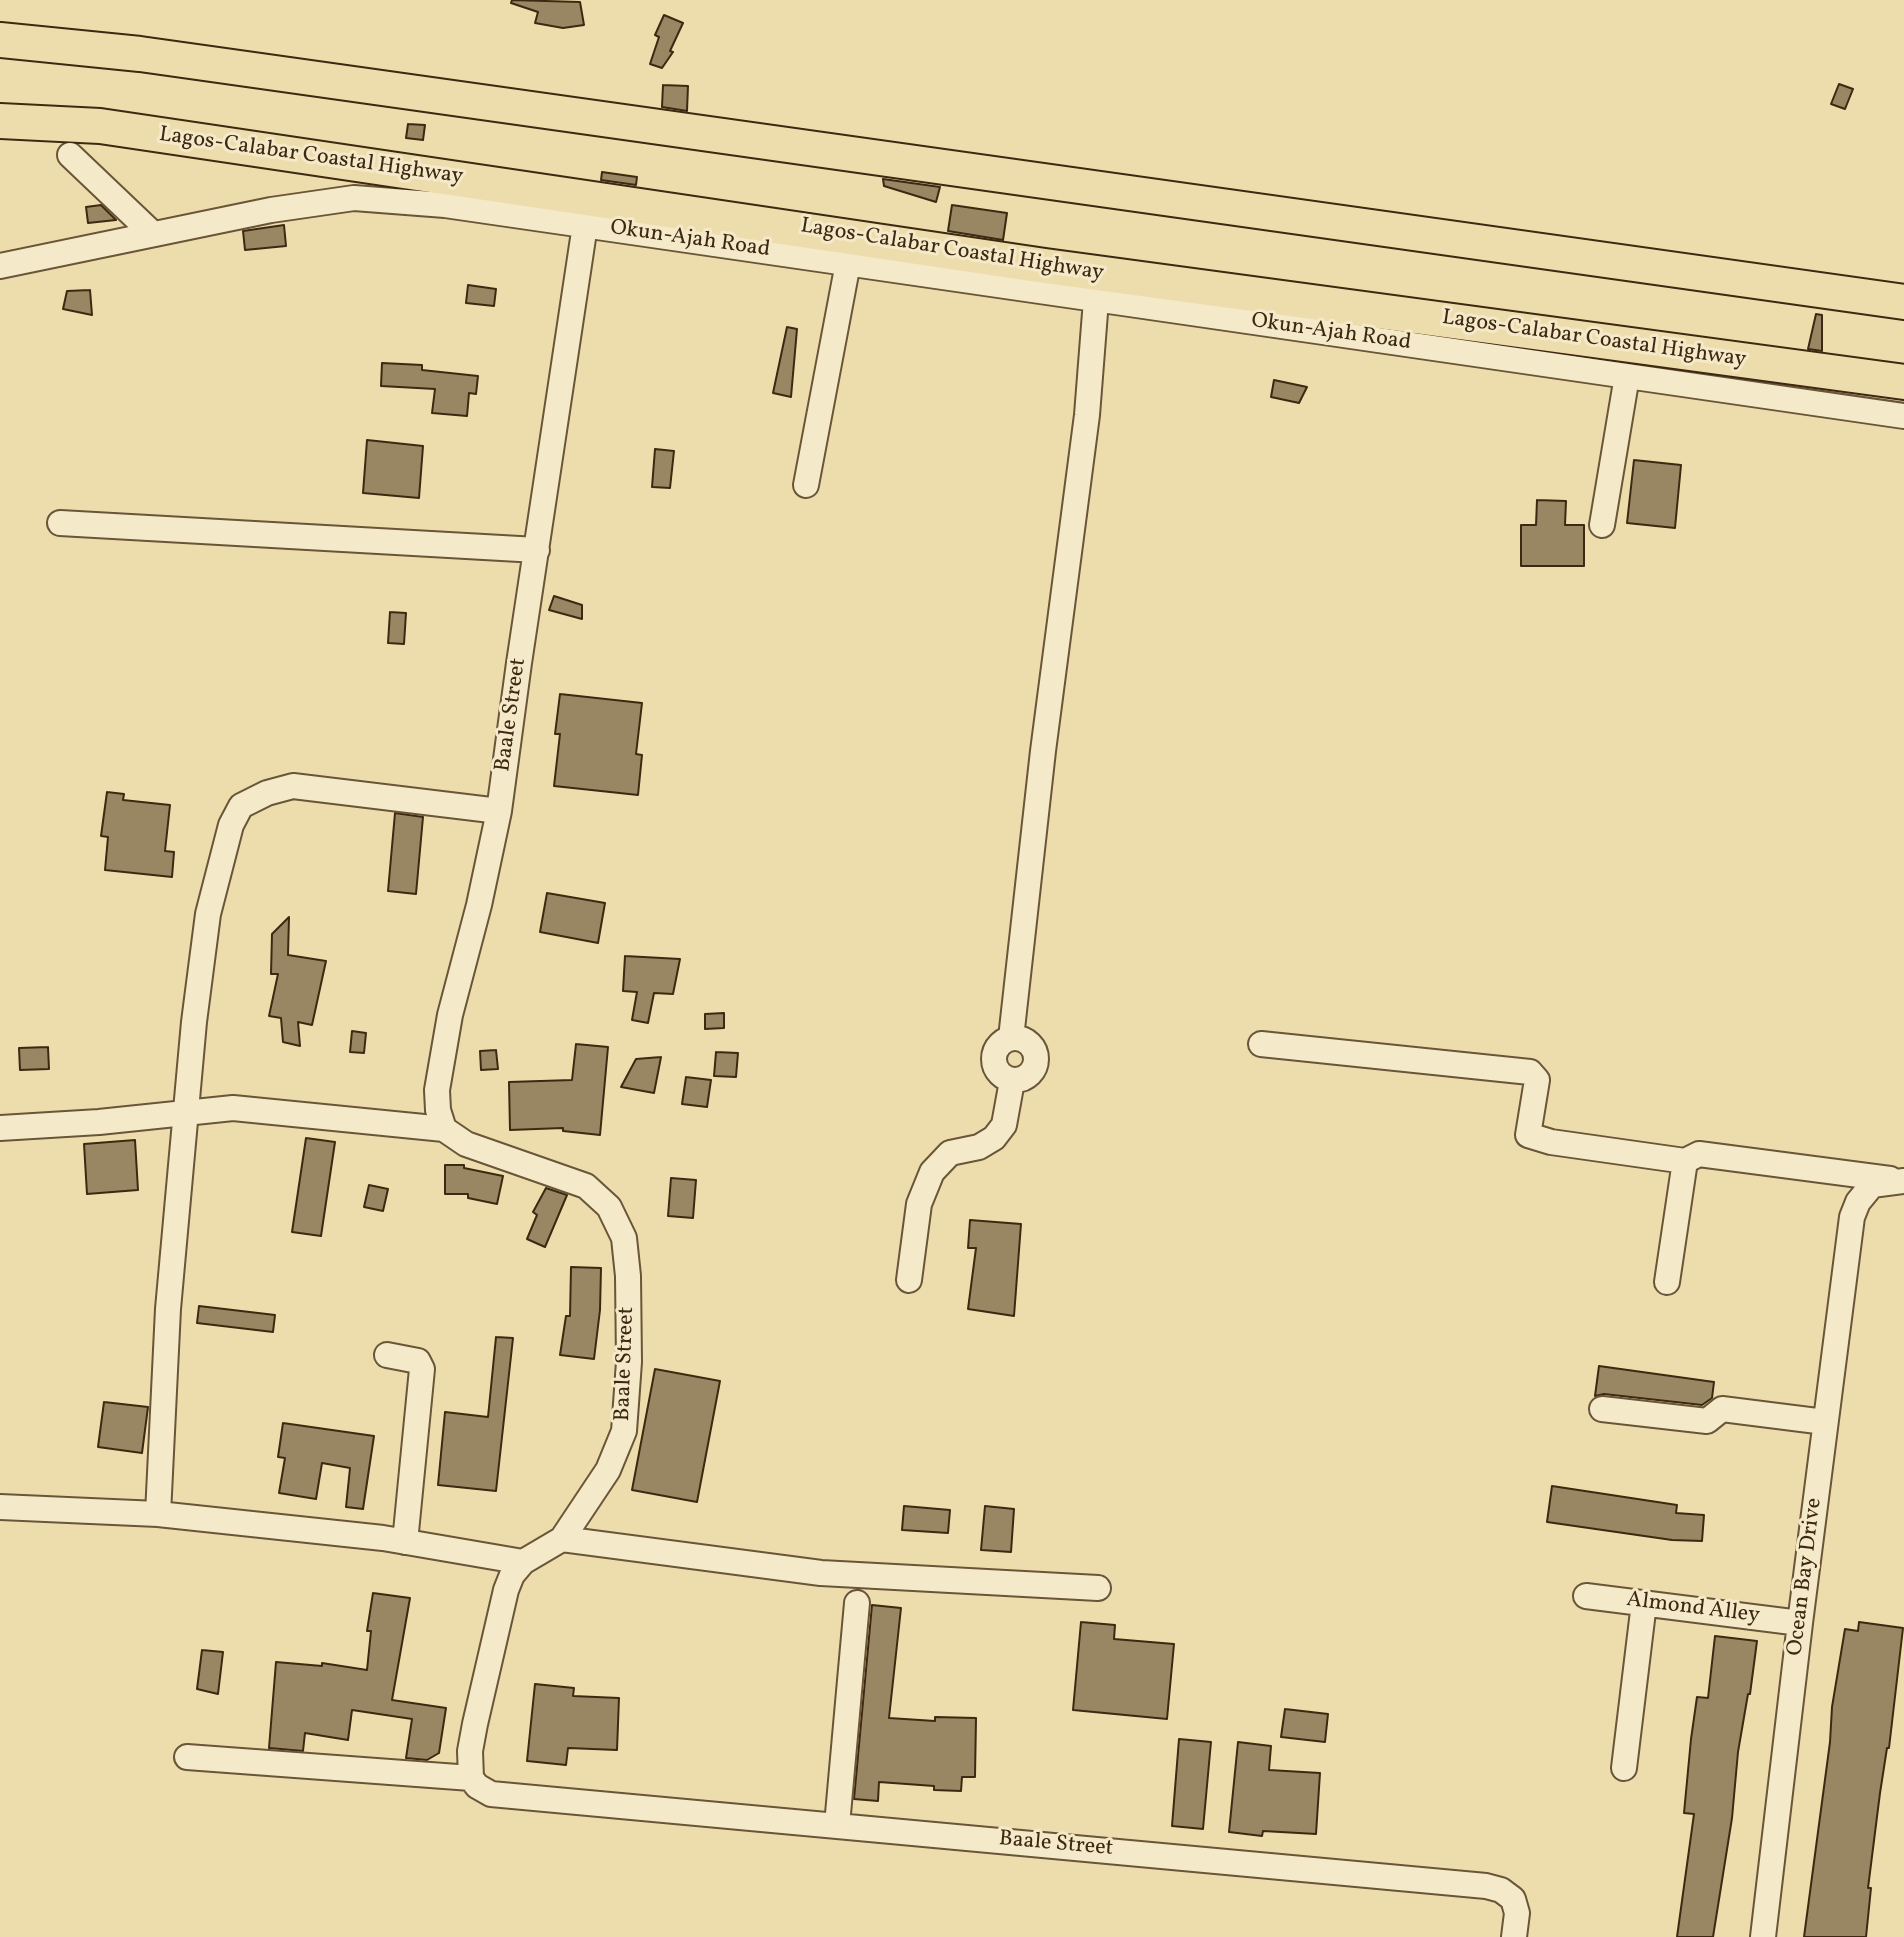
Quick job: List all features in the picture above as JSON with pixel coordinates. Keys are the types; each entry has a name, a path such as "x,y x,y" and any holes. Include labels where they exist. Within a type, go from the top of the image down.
{"highway":[{"path":"0,40 140,54 1904,302"},
{"name":"Lagos-Calabar Coastal Highway","path":"0,121 100,126 1045,266 1904,382"}],"street":[{"path":"70,155 153,234"},
{"name":"Okun-Ajah Road","path":"0,266 271,210 354,198 445,205 1904,416"},
{"name":"Baale Street","path":"523,1562 562,1539 608,1470 624,1431 629,1334 624,1238 609,1207 586,1186 466,1144 444,1129 438,1110 437,1090 450,1015 479,905 499,811 585,225"},
{"path":"806,485 848,263"},
{"path":"909,1280 919,1204 932,1172 950,1153 979,1147 994,1138 1004,1125 1012,1081 999,1074 993,1060 998,1045 1011,1038 1043,751 1087,415 1096,300"},
{"path":"1602,525 1627,376"},
{"path":"60,523 537,550"},
{"path":"158,1514 168,1309 185,1112 208,914 231,825 241,806 267,793 293,786 499,811"},
{"path":"1261,1044 1530,1072 1537,1080 1528,1135 1551,1142 1685,1161 1699,1154 1900,1181"},
{"path":"0,1128 99,1122 233,1108 444,1129"},
{"path":"1667,1282 1685,1161"},
{"name":"Ocean Bay Drive","path":"1763,1937 1852,1217 1858,1202 1872,1185 1900,1181"},
{"path":"387,1355 418,1361 422,1369 405,1542"},
{"path":"1602,1409 1707,1421 1722,1409 1825,1422"},
{"path":"0,1507 158,1514 405,1542 523,1562"},
{"path":"562,1539 821,1573 1098,1588"},
{"path":"187,1757 471,1778 470,1751 502,1604 512,1575 523,1562"},
{"name":"Almond Alley","path":"1586,1596 1800,1623"},
{"path":"837,1825 857,1603"},
{"path":"1624,1768 1644,1603"},
{"name":"Baale Street","path":"471,1778 477,1786 491,1794 1455,1883 1501,1890 1513,1899 1517,1913 1514,1937"}],"building":[{"path":"512,0 580,2 584,25 563,28 535,23 538,12 511,3"},
{"path":"664,15 683,23 670,51 673,52 662,68 650,64 659,37 655,35"},
{"path":"1839,84 1853,89 1845,109 1831,104"},
{"path":"663,85 688,86 687,111 662,107"},
{"path":"408,124 425,125 423,140 406,138"},
{"path":"602,172 637,177 636,185 601,180"},
{"path":"883,179 940,187 936,202 884,186"},
{"path":"101,205 116,220 88,223 86,207"},
{"path":"952,205 1007,213 1003,240 948,231"},
{"path":"284,225 286,246 245,250 243,231"},
{"path":"468,285 496,289 494,306 466,303"},
{"path":"90,290 92,315 63,309 67,291"},
{"path":"1816,314 1822,315 1822,351 1808,349"},
{"path":"787,327 797,329 791,397 773,393"},
{"path":"382,363 422,365 422,370 478,376 476,394 469,393 467,416 432,413 435,389 381,386"},
{"path":"1274,380 1307,387 1299,403 1271,397"},
{"path":"367,440 423,446 419,498 363,493"},
{"path":"655,449 674,451 670,488 652,487"},
{"path":"1634,460 1681,465 1675,528 1627,523"},
{"path":"1537,500 1566,501 1565,525 1584,525 1584,566 1521,566 1521,525 1536,525"},
{"path":"554,596 582,605 582,619 549,610"},
{"path":"390,612 406,613 404,644 388,643"},
{"path":"560,694 642,703 636,754 642,755 638,795 554,786 560,734 555,734"},
{"path":"107,792 124,794 123,800 170,805 165,851 174,852 172,877 105,870 108,837 101,836"},
{"path":"395,813 423,817 416,894 388,891"},
{"path":"547,893 605,903 598,943 540,932"},
{"path":"289,917 288,955 326,961 312,1025 298,1022 300,1046 283,1042 281,1018 269,1016 278,974 271,974 272,934"},
{"path":"625,956 680,959 673,994 654,993 648,1023 632,1020 637,992 623,991"},
{"path":"724,1013 724,1028 705,1029 705,1014"},
{"path":"352,1031 366,1033 364,1053 350,1052"},
{"path":"576,1044 608,1047 600,1135 563,1131 563,1128 510,1130 509,1082 572,1080"},
{"path":"48,1047 49,1069 20,1070 19,1048"},
{"path":"496,1050 498,1069 481,1070 480,1051"},
{"path":"716,1052 738,1053 736,1077 714,1076"},
{"path":"661,1057 654,1093 621,1087 636,1059"},
{"path":"686,1077 711,1080 707,1107 682,1104"},
{"path":"306,1138 335,1142 321,1236 292,1232"},
{"path":"135,1140 138,1190 87,1194 84,1144"},
{"path":"445,1165 464,1165 464,1168 503,1176 497,1204 468,1198 468,1194 445,1194"},
{"path":"671,1178 696,1180 693,1218 668,1216"},
{"path":"369,1185 388,1189 383,1211 364,1207"},
{"path":"546,1188 567,1195 545,1247 527,1239 537,1215 533,1212"},
{"path":"970,1220 1021,1224 1014,1316 968,1309 976,1248 968,1248"},
{"path":"571,1267 601,1268 594,1359 560,1355 566,1316 570,1316"},
{"path":"199,1306 275,1315 273,1332 197,1323"},
{"path":"496,1337 513,1338 496,1491 438,1485 445,1412 488,1417"},
{"path":"1599,1366 1714,1382 1712,1398 1702,1405 1604,1394 1595,1396"},
{"path":"655,1369 720,1381 697,1502 632,1490"},
{"path":"104,1402 148,1407 142,1453 98,1447"},
{"path":"283,1423 374,1436 363,1509 346,1507 350,1468 322,1463 316,1499 279,1493 285,1458 278,1457"},
{"path":"1552,1486 1677,1505 1676,1513 1704,1515 1702,1541 1672,1540 1547,1522"},
{"path":"904,1506 950,1510 948,1533 902,1530"},
{"path":"985,1506 1014,1509 1011,1552 981,1550"},
{"path":"373,1593 410,1598 392,1700 446,1708 439,1753 427,1760 406,1758 412,1719 352,1710 348,1740 305,1733 303,1751 269,1748 276,1662 322,1666 322,1663 367,1670 371,1631 367,1631"},
{"path":"872,1605 901,1608 889,1718 935,1721 935,1717 976,1718 975,1777 962,1777 961,1791 879,1782 878,1801 854,1799"},
{"path":"1081,1622 1115,1625 1114,1639 1174,1644 1167,1719 1073,1710"},
{"path":"1859,1622 1903,1628 1868,1888 1871,1888 1866,1937 1804,1937 1832,1707 1845,1629 1858,1631"},
{"path":"1715,1636 1757,1641 1738,1752 1732,1818 1713,1937 1677,1937 1694,1814 1684,1813 1691,1739 1697,1697 1708,1698"},
{"path":"202,1650 223,1652 218,1694 197,1689"},
{"path":"535,1684 574,1688 573,1696 619,1698 617,1750 568,1748 566,1765 527,1761"},
{"path":"1285,1709 1328,1714 1325,1742 1281,1737"},
{"path":"1179,1739 1211,1742 1203,1829 1172,1826"},
{"path":"1238,1742 1271,1746 1269,1770 1320,1773 1316,1834 1263,1831 1262,1836 1229,1832"}]}
